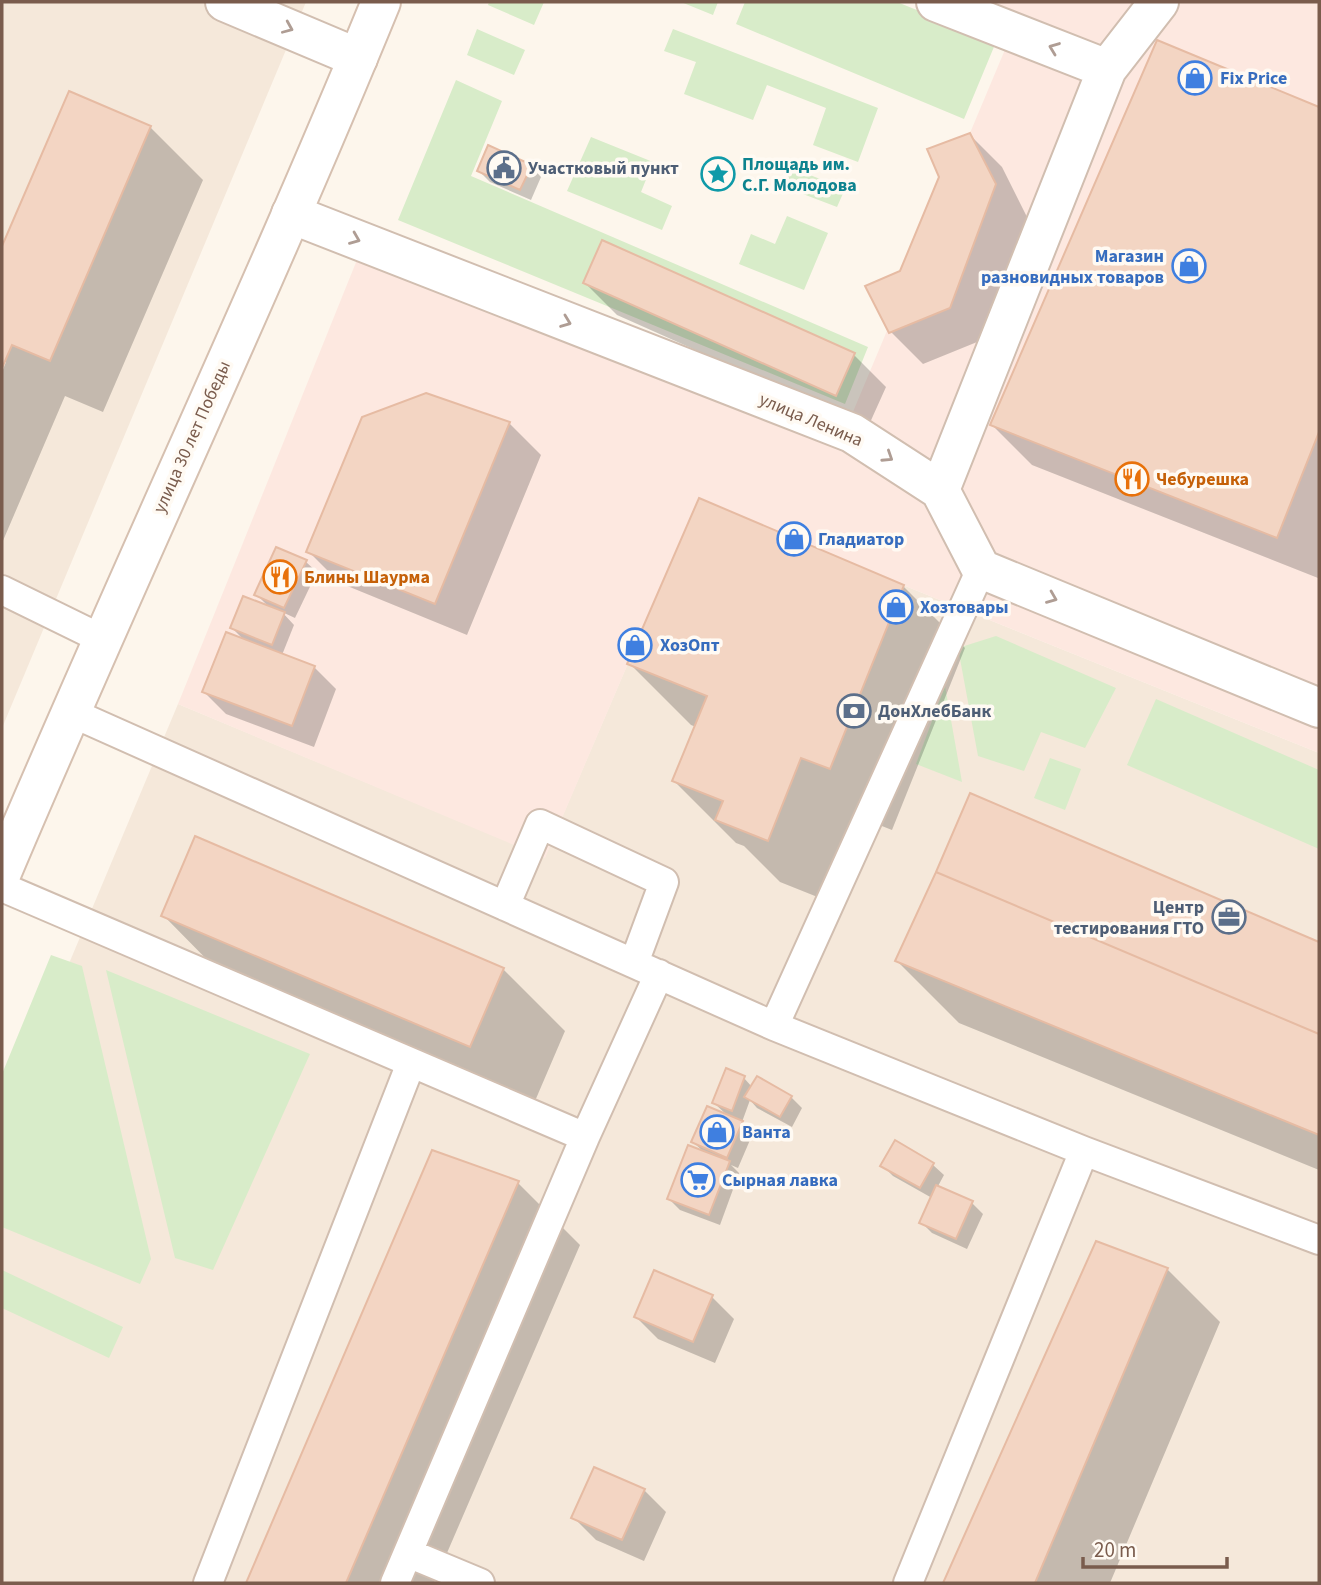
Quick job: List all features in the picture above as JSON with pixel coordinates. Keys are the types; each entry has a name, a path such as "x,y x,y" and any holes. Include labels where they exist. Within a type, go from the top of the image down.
{"street":[{"path":"225,2 358,58"},
{"name":"улица 30 лет Победы","path":"6,851 291,214 381,2"},
{"path":"936,2 1107,69"},
{"path":"940,490 1107,69 1159,2"},
{"name":"улица Ленина","path":"291,214 852,433 940,490 981,569"},
{"path":"981,569 1319,708"}],"lane":[{"path":"774,1026 981,569"},
{"path":"2,590 102,639"},
{"path":"70,712 774,1026 1084,1151 1319,1240"},
{"path":"395,1583 585,1136 646,968 664,882 540,824 505,906"},
{"path":"2,887 585,1136"},
{"path":"208,1583 411,1063"},
{"path":"908,1583 1084,1151"},
{"path":"408,1553 480,1583"}],"shaded area":[{"path":"2,2 306,2 2,728"},
{"path":"971,2 1319,2 1319,753 697,502 545,858 178,704 369,230 847,426 1017,21"},
{"path":"697,502 1319,753 1319,1583 2,1583 2,1123 178,704 545,857"}],"green space":[{"path":"489,2 544,2 534,25 488,5"},
{"path":"681,2 718,2 713,15"},
{"path":"745,2 897,2 996,42 964,119 736,24"},
{"path":"477,29 525,50 514,75 467,55"},
{"path":"673,29 878,108 858,162 813,145 826,108 767,85 753,120 684,94 696,62 664,51"},
{"path":"456,80 502,101 471,176 868,347 845,404 398,220"},
{"path":"591,137 653,162 641,192 672,206 662,230 567,191"},
{"path":"790,167 845,189 837,207 782,186"},
{"path":"787,216 828,233 804,290 739,264 751,234 775,244"},
{"path":"996,636 1116,688 1085,748 1041,732 1024,771 978,756 958,648"},
{"path":"945,686 962,782 916,764"},
{"path":"1156,699 1319,770 1319,849 1127,765"},
{"path":"1050,758 1081,769 1065,810 1034,798"},
{"path":"51,955 82,966 151,1259 140,1284 2,1227 2,1074"},
{"path":"106,970 310,1054 213,1270 175,1258"},
{"path":"2,1270 123,1327 109,1358 2,1308"}],"building":[{"name":"Магазин разновидных товаров","path":"1157,40 1319,107 1319,432 1277,538 990,425"},
{"path":"69,91 151,126 50,361 12,345 2,368 2,246"},
{"path":"970,133 996,184 950,308 889,333 865,286 900,271 939,177 927,149"},
{"name":"Участковый пункт","path":"488,145 532,165 520,190 477,171"},
{"path":"602,240 855,353 836,396 583,283"},
{"path":"426,393 510,422 435,604 306,552 362,417"},
{"path":"699,498 904,585 830,769 801,758 768,841 715,820 723,801 672,781 707,696 627,664"},
{"name":"Блины Шаурма","path":"276,547 307,560 284,608 254,595"},
{"path":"243,596 285,612 272,645 230,628"},
{"path":"226,632 315,666 292,726 202,692"},
{"path":"970,793 1319,942 1319,1034 936,872"},
{"path":"195,836 504,968 470,1047 161,916"},
{"path":"936,872 1319,1034 1319,1135 895,961"},
{"path":"726,1068 745,1076 732,1111 712,1103"},
{"path":"757,1076 792,1096 780,1117 744,1097"},
{"name":"Ванта","path":"707,1106 743,1121 727,1158 691,1142"},
{"path":"895,1140 934,1163 920,1188 880,1166"},
{"name":"Сырная лавка","path":"688,1145 730,1161 709,1215 667,1199"},
{"path":"432,1150 519,1181 346,1583 246,1583"},
{"path":"936,1185 973,1201 956,1239 919,1223"},
{"path":"1096,1241 1168,1268 1035,1583 943,1583"},
{"path":"654,1270 713,1295 693,1342 634,1317"},
{"path":"594,1467 645,1489 622,1540 571,1518"}],"place":[{"name":"Fix Price","path":"1195,78"},
{"name":"Участковый пункт","path":"504,168"},
{"name":"Площадь им. С.Г. Молодова","path":"718,174"},
{"name":"Магазин разновидных товаров","path":"1189,266"},
{"name":"Чебурешка","path":"1132,479"},
{"name":"Гладиатор","path":"794,539"},
{"name":"Блины Шаурма","path":"280,577"},
{"name":"Хозтовары","path":"896,607"},
{"name":"ХозОпт","path":"635,645"},
{"name":"ДонХлебБанк","path":"854,711"},
{"name":"Центр тестирования ГТО","path":"1229,917"},
{"name":"Ванта","path":"717,1132"},
{"name":"Сырная лавка","path":"698,1180"}]}
